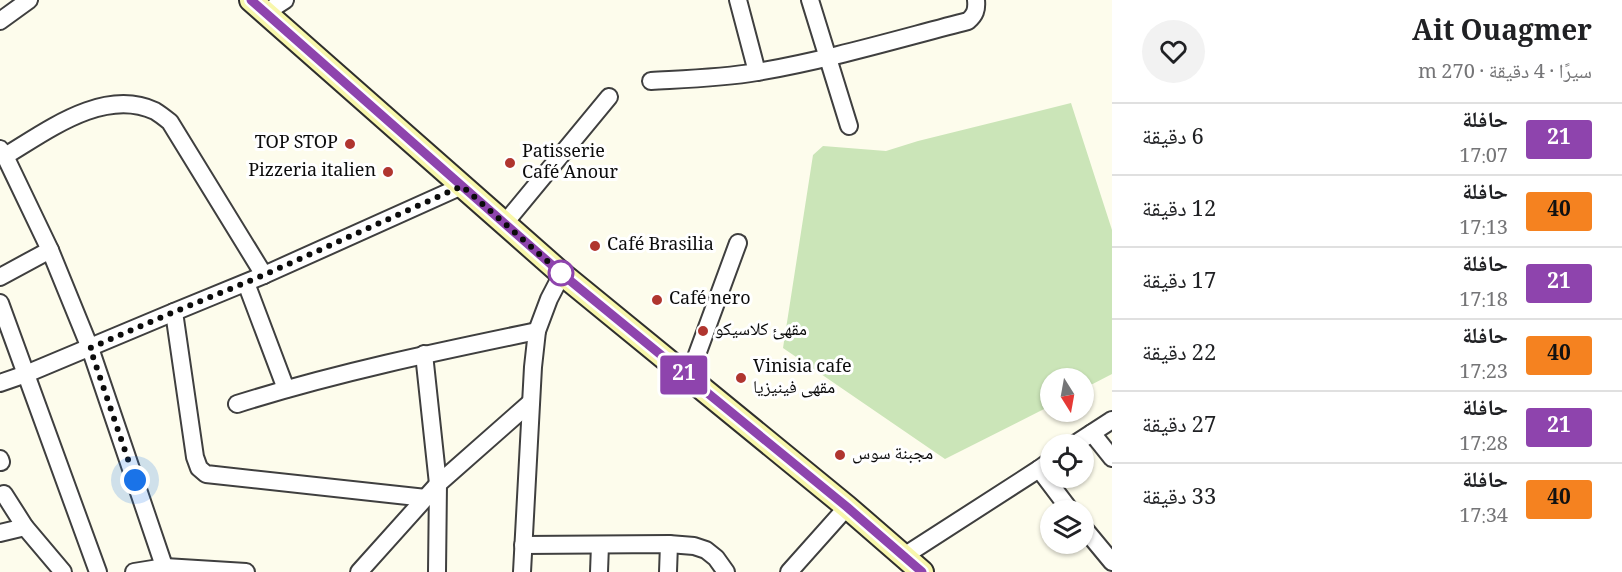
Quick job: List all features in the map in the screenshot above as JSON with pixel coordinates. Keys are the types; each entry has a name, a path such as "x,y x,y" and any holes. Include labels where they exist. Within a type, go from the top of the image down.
{"main road":[{"path":"258,6 562,274 847,507 922,572"}],"street":[{"path":"0,21 29,0"},
{"path":"258,6 285,0"},
{"path":"738,0 757,72"},
{"path":"810,0 849,126"},
{"path":"651,81 757,72 829,57 968,21 976,10 976,0"},
{"path":"505,224 609,97"},
{"path":"165,570 90,348 50,250 3,152 86,110 114,105 138,105 157,112 170,122 264,275"},
{"path":"0,383 27,374 246,283 462,186"},
{"path":"688,378 738,243"},
{"path":"0,277 50,250"},
{"path":"522,572 537,332 549,299 562,274"},
{"path":"246,283 286,389"},
{"path":"0,303 98,572"},
{"path":"174,312 195,457 199,468 206,474 426,498"},
{"path":"237,405 286,389 424,354 537,332"},
{"path":"424,354 438,484 436,572"},
{"path":"359,572 438,484 531,402"},
{"path":"1112,420 1092,433 1112,458"},
{"path":"904,556 1040,468"},
{"path":"4,494 25,527 63,572"},
{"path":"789,572 847,507"},
{"path":"0,533 25,527"},
{"path":"1094,540 1112,562"},
{"path":"523,545 669,544 694,546 706,550 716,558 726,572"},
{"path":"668,572 669,544"},
{"path":"599,572 600,545"},
{"path":"134,572 165,570 246,572"}],"green space":[{"path":"1071,103 1112,230 1112,374 1094,383 1094,368 1040,368 1040,411 945,459 783,348 813,155 823,146 886,151"}],"bus line":[{"name":"21","path":"251,0 562,274 847,507 922,572"}],"place":[{"name":"TOP STOP","path":"350,144"},
{"name":"Patisserie Café Anour","path":"510,163"},
{"name":"Pizzeria italien","path":"388,172"},
{"name":"Café Brasilia","path":"595,246"},
{"name":"Café nero","path":"657,300"},
{"name":"مقهئ كلاسيكو","path":"703,331"},
{"name":"Vinisia cafe مقهى فينيزيا","path":"741,378"},
{"name":"مجبنة سوس","path":"840,455"}],"route":[{"path":"135,480 90,348 264,275 462,186 561,273"}]}
